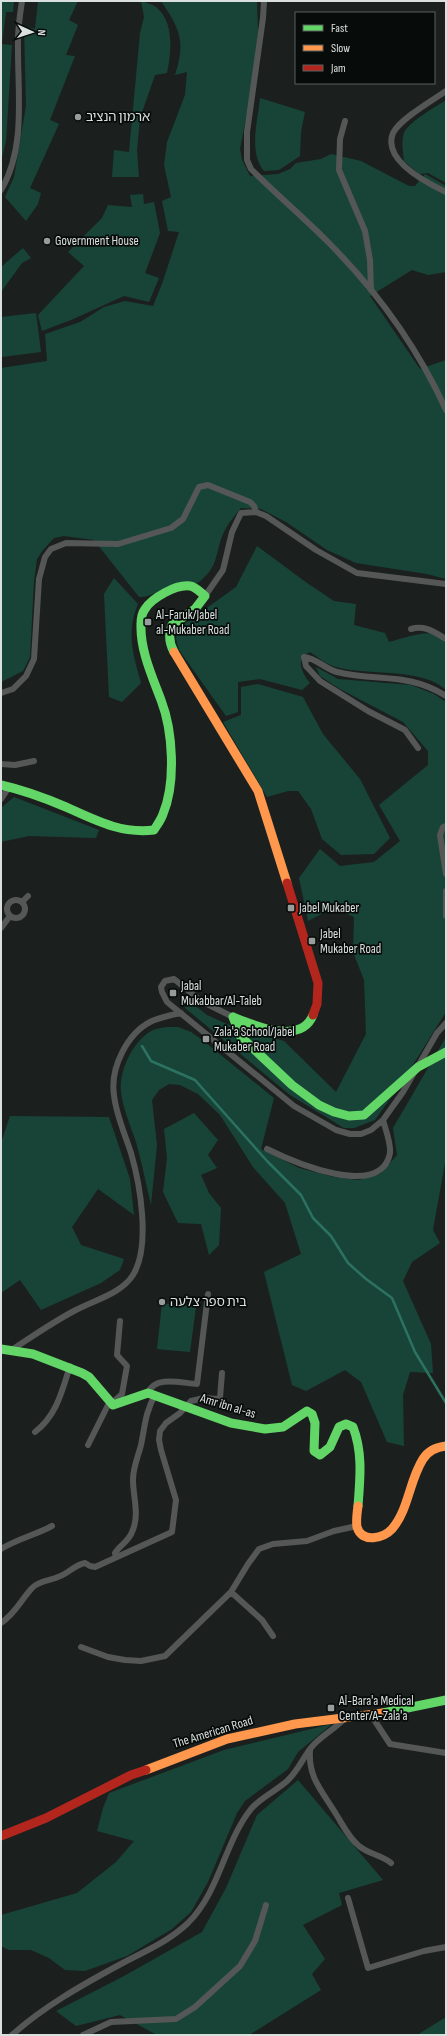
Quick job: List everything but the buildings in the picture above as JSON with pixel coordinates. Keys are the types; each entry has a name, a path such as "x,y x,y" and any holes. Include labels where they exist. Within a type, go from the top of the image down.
{"street":[{"path":"1,190 12,168 16,142 19,93 18,40 22,1"},
{"path":"264,1 247,132 247,160 251,169 327,241 371,290 400,328 422,364 446,410"},
{"path":"446,91 401,124 394,133 392,144 396,157 406,168 446,192"},
{"path":"345,121 340,139 339,170 365,231 370,260 371,290"},
{"path":"1,693 13,689 26,676 34,659 39,579 45,557 51,549 66,544 118,544 171,528 182,519 199,487 208,485 250,502 254,506 256,512"},
{"path":"446,584 357,573 316,550 266,516 256,512 242,513 232,532 223,570 196,608 177,619 171,626 168,635 170,645 258,791 318,983 319,999 315,1014 310,1023 289,1032 270,1031 233,1017 201,1001 180,982 174,979 165,981 161,986 167,1002 294,1106 336,1130 350,1134 361,1134 371,1130 391,1112 437,1033 446,1023"},
{"path":"1,799 5,786 65,807 117,830 140,833 154,830 164,813 168,789 171,741 169,724 143,647 140,626 142,615 145,607 163,595 176,589 187,586 194,588 205,596"},
{"path":"411,629 418,627 430,629 446,639"},
{"path":"418,748 405,730 368,711 320,681 306,666 304,657 310,658 331,671 349,675 415,681 433,688 446,696"},
{"path":"1,764 15,765 34,761"},
{"path":"446,826 443,827 440,835 446,874"},
{"path":"446,891 446,916"},
{"path":"22,902 28,896"},
{"path":"15,900 22,902 25,907 24,913 17,918 10,916 7,910 10,902 15,900"},
{"path":"1,928 10,916"},
{"path":"13,1349 75,1311 120,1288 130,1278 138,1266 142,1246 139,1195 131,1153 116,1108 113,1080 116,1066 123,1051 141,1029 164,1016 181,1013"},
{"path":"233,1017 240,1036 284,1079 324,1108 339,1114 353,1117 364,1115 418,1067 446,1052"},
{"path":"267,1149 300,1164 320,1171 336,1174 365,1175 375,1172 382,1167 389,1154 390,1143 386,1134 383,1120"},
{"path":"116,1557 115,1553 132,1532 136,1514 133,1481 134,1467 140,1446 145,1416 152,1394 150,1387 155,1383 162,1381 197,1384 208,1294"},
{"path":"88,1445 110,1404 122,1394 124,1389 127,1366 117,1355 120,1321"},
{"path":"1,1349 13,1349 70,1366 89,1377 97,1385 110,1404"},
{"path":"35,1432 44,1425 57,1406 70,1366"},
{"path":"1,1623 9,1618 33,1586 43,1581 59,1577 79,1564 85,1563 90,1566 95,1566 172,1532 176,1500 161,1450 159,1440 160,1431 166,1423 194,1399 220,1398 222,1373"},
{"path":"110,1404 124,1403 138,1395 152,1394"},
{"name":"Amr ibn al-as","path":"152,1394 250,1428 279,1428 290,1424 301,1413 307,1411 312,1414 315,1423 314,1451 320,1455 332,1447 339,1427 346,1424 353,1426 357,1436 360,1461 357,1526"},
{"path":"81,1647 108,1657 124,1660 142,1661 165,1656 231,1592 259,1549 273,1544 307,1541 334,1531 357,1526 359,1532 364,1537 374,1538 390,1530 397,1524 405,1507 422,1460 438,1447 446,1446"},
{"path":"1,1549 13,1541 36,1535 52,1526"},
{"path":"231,1592 262,1620 274,1636"},
{"name":"The American Road","path":"1,1836 46,1818 131,1775 227,1738 295,1724 371,1715 446,1700"},
{"path":"371,1715 390,1744 446,1753"},
{"path":"12,2035 53,2005 97,1978 167,1940 188,1923 200,1909 210,1891 239,1828 251,1810 260,1801 288,1781 310,1749 344,1719"},
{"path":"310,1749 309,1761 315,1783 346,1831 360,1847 386,1859 391,1863"},
{"path":"348,1898 368,1968 424,1951 446,1947"},
{"path":"83,2035 111,2022 176,2018 195,2006 240,1966 255,1941 266,1905"}],"green space":[{"path":"1,1 14,1 13,12 6,12 2,44 12,45 6,141 1,161"},
{"path":"38,1 78,1 69,20 78,25 66,55 75,56 50,120 59,124 30,188 41,193 38,204 26,221 5,197 14,177 26,106 24,26 35,29"},
{"path":"141,1 151,4 162,13 169,29 170,48 167,73 155,75 140,118 137,151 139,177 112,177 114,150 129,152 140,33 144,17"},
{"path":"161,1 257,1 258,32 250,97 240,149 242,160 250,176 278,174 290,169 296,163 321,159 331,154 361,161 409,186 415,186 425,174 446,186 446,272 428,275 412,270 370,296 420,369 446,360 446,579 427,574 356,563 327,550 286,522 261,509 241,508 226,528 210,571 196,584 187,582 180,583 153,594 139,597 94,540 64,536 54,538 37,559 34,581 30,657 23,671 1,682 1,368 47,361 45,334 80,322 104,307 125,301 153,306 179,232 168,231 162,201 171,197 164,165 167,142 185,95 187,72 175,75 180,53 179,36 173,20"},
{"path":"260,98 305,112 301,132 300,156 279,170 264,171 256,154 255,136"},
{"path":"446,100 446,183 428,173 419,174 404,161 402,143 404,133 411,124"},
{"path":"143,194 144,204 154,202 160,233 145,273 159,278 149,302 124,296 71,320 42,331 38,315 84,266 68,252 102,218 108,205 132,207 130,195"},
{"path":"23,248 31,258 22,263 1,292 1,267"},
{"path":"36,313 41,352 2,357 1,317"},
{"path":"257,546 334,601 356,604 354,625 385,633 389,642 410,636 432,633 446,637 446,690 423,678 409,675 349,670 336,667 326,663 310,652 302,656 302,670 310,683 302,690 260,679 238,682 238,712 226,716 179,650 176,638 179,628 236,587"},
{"path":"114,578 138,604 132,624 132,644 135,663 141,683 122,702 109,697 104,594"},
{"path":"316,667 338,679 411,685 434,694 446,702 446,1012 404,1079 375,1120 354,1128 344,1128 290,1095 185,1008 188,1000 207,1015 227,1024 284,1041 336,1092 366,1034 364,980 353,952 354,917 333,908 308,921 299,878 320,849 340,866 374,862 400,841 379,805 428,765 428,751 403,722 340,689 320,676"},
{"path":"258,684 303,697 323,734 360,779 390,838 374,854 341,855 322,839 311,809 298,791 288,791 267,797 223,722 241,715 241,687"},
{"path":"14,797 99,830 96,838 29,836 1,842 1,808"},
{"path":"178,1027 191,1032 201,1039 274,1098 261,1149 299,1168 334,1177 358,1180 380,1174 397,1155 393,1128 446,1037 446,1157 433,1230 440,1243 412,1262 403,1281 431,1344 433,1373 410,1372 403,1395 404,1446 387,1442 361,1382 345,1370 306,1391 292,1385 264,1272 301,1254 285,1203 253,1167 220,1115 198,1094 180,1085 169,1084 159,1090 152,1100 157,1145 151,1205 136,1142 122,1098 122,1076 131,1052 142,1038 158,1028"},
{"path":"194,1113 218,1140 208,1155 217,1168 201,1175 209,1193 221,1208 219,1245 209,1255 201,1224 178,1223 163,1192 167,1158 164,1129"},
{"path":"10,1116 109,1117 130,1179 134,1215 98,1189 72,1227 81,1245 124,1259 120,1270 101,1283 41,1310 20,1280 1,1293 1,1143"},
{"path":"162,1303 196,1307 190,1352 157,1349"},
{"path":"332,1724 298,1752 288,1769 245,1801 237,1813 208,1882 191,1912 172,1929 127,1956 85,1971 65,1970 49,1958 31,1950 9,1950 1,1946 1,1915 77,1893 116,1862 134,1841 97,1831 103,1808 109,1793 224,1750"},
{"path":"298,1780 383,1880 339,1893 342,1905 303,1925 325,1959 312,1974 321,1990 249,2035 157,2035 120,2015 76,2026 56,2011 124,1976 202,1932 226,1888 257,1815"},
{"path":"446,2017 446,2035 417,2035"}],"waterway":[{"path":"142,1046 151,1061 195,1080 267,1161 301,1195 313,1218 331,1236 348,1263 366,1279 392,1298 415,1352 446,1403"}],"traffic: fast":[{"path":"1,785 42,797 108,825 130,830 154,830 162,816 167,801 170,787 171,757 165,713 150,672 142,643 141,618 148,605 159,596 171,589 190,586 205,596 195,609 172,625 170,639 174,652"},
{"path":"233,1017 264,1028 276,1031 288,1031 298,1030 307,1024 313,1015"},
{"path":"233,1017 241,1037 292,1085 319,1105 334,1112 349,1116 364,1115 418,1067 446,1052"},
{"path":"1,1349 33,1354 82,1373 89,1377 113,1405 148,1393 231,1423 265,1429 283,1427 307,1411 312,1414 315,1423 314,1451 320,1455 330,1447 339,1427 346,1424 353,1427 360,1456 358,1506"},
{"path":"383,1713 446,1700"}],"traffic: slow":[{"path":"174,652 258,791 287,883"},
{"path":"358,1506 357,1527 363,1536 373,1538 384,1535 392,1529 398,1521 406,1504 418,1468 423,1459 433,1450 446,1446"},
{"path":"146,1770 227,1739 295,1724 383,1713"}],"traffic: jam":[{"path":"287,883 318,983 317,1004 313,1015"},
{"path":"1,1836 46,1818 131,1775 146,1770"}],"place":[{"name":"ארמון הנציב","path":"78,117"},
{"name":"Government House","path":"47,241"},
{"name":"Al-Faruk/Jabel al-Mukaber Road","path":"148,622"},
{"name":"Jabel Mukaber","path":"291,908"},
{"name":"Jabel Mukaber Road","path":"312,941"},
{"name":"Jabal Mukabbar/Al-Taleb","path":"173,993"},
{"name":"Zala'a School/Jabel Mukaber Road","path":"206,1039"},
{"name":"בית ספר צלעה","path":"162,1302"},
{"name":"Al-Bara'a Medical Center/A-Zala'a","path":"331,1708"}]}
